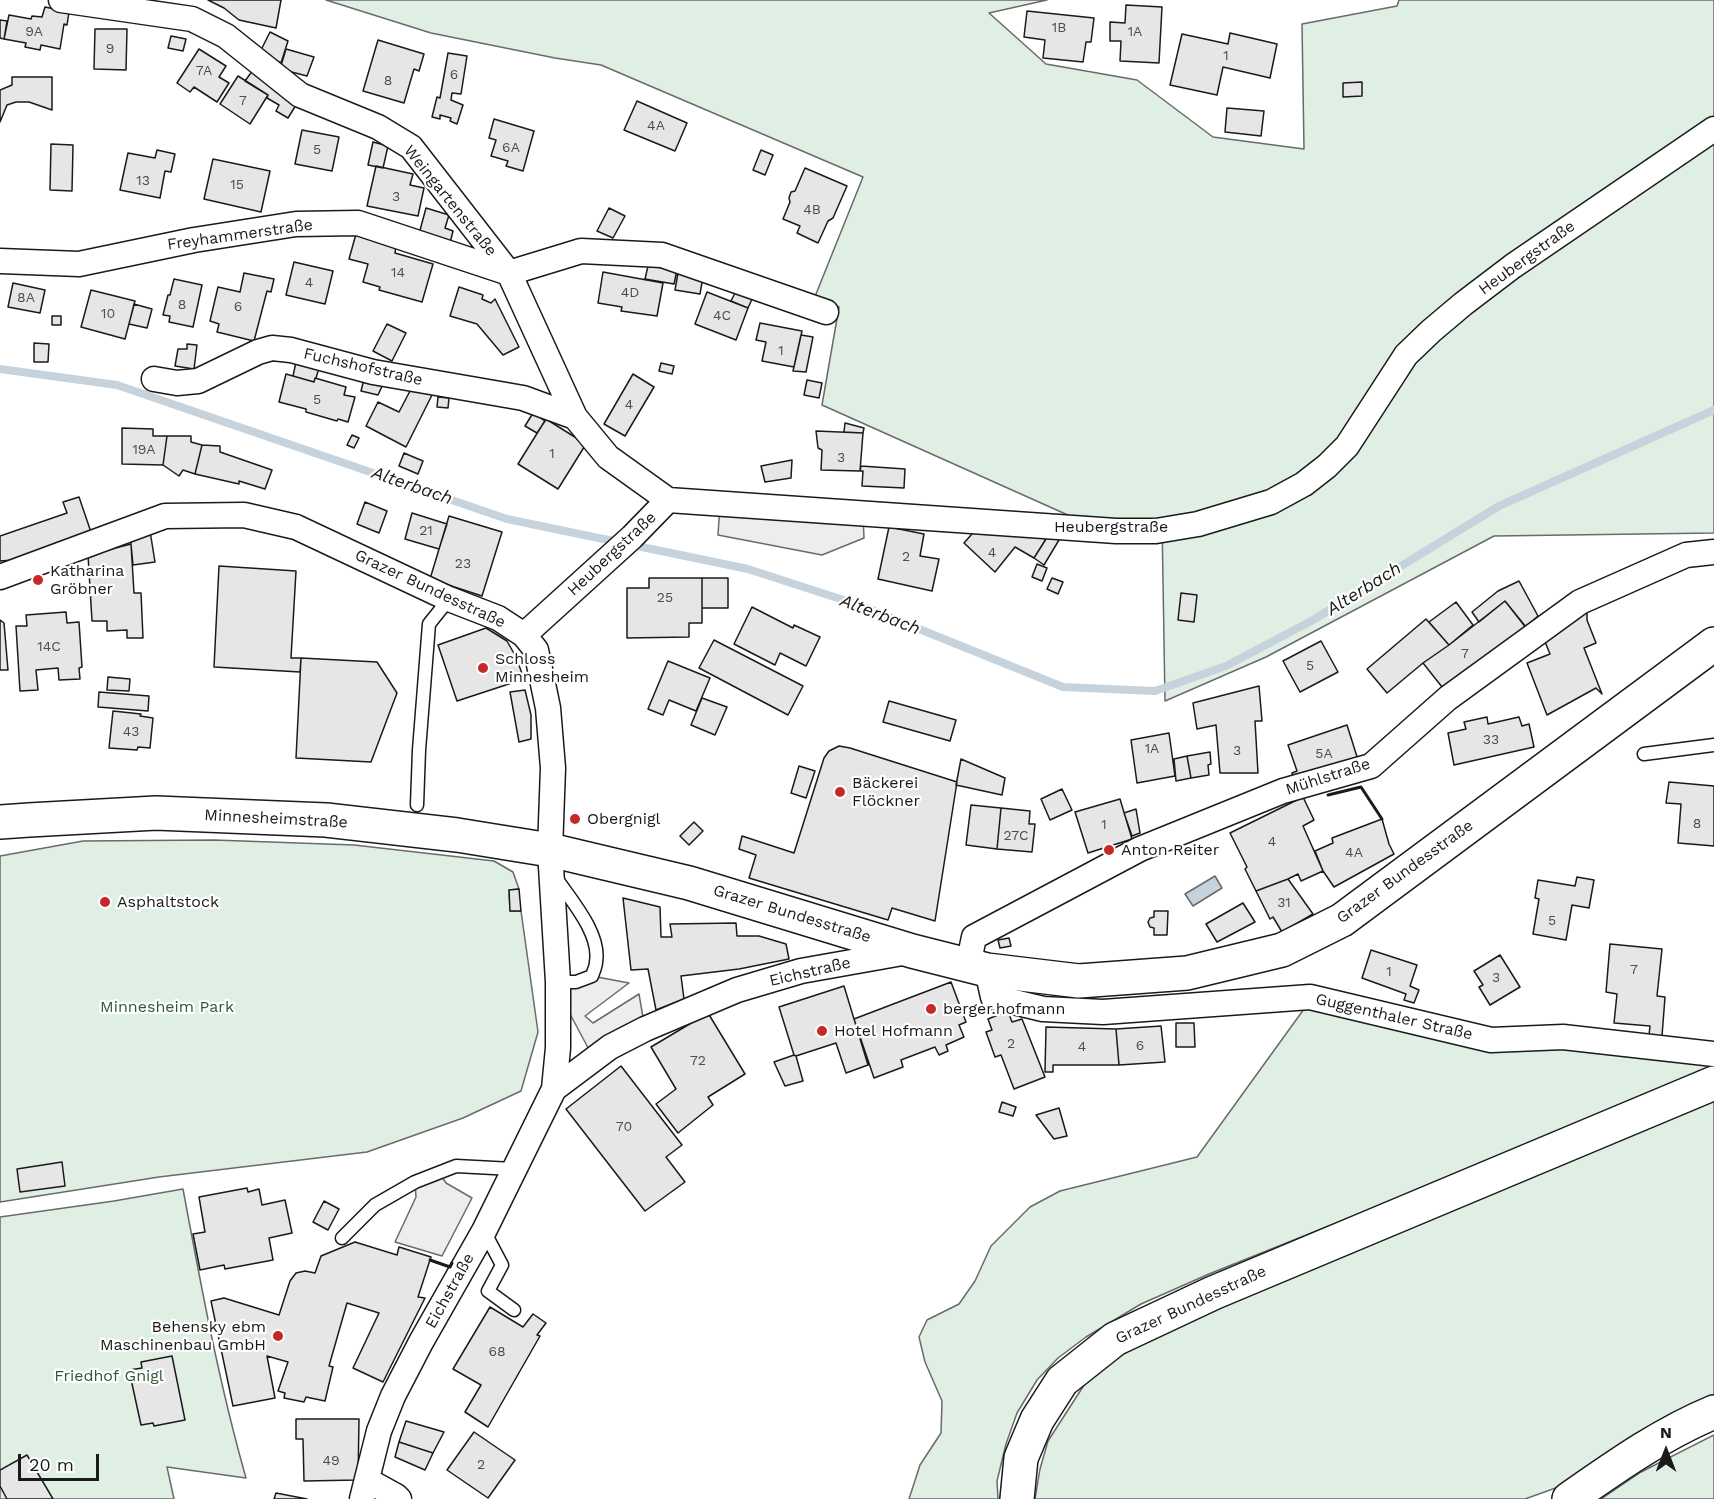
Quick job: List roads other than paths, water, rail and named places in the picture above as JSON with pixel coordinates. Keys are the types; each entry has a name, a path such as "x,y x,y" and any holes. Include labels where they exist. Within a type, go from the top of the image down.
{"main road":[{"name":"Grazer Bundesstraße","path":"551,861 689,883 912,951 978,968 1079,981 1186,973 1282,950 1342,920 1714,644"},
{"name":"Minnesheimstraße","path":"0,822 156,813 326,820 457,835 551,861"},
{"name":"Grazer Bundesstraße","path":"1017,1499 1021,1458 1036,1420 1062,1381 1115,1339 1224,1288 1714,1083"},
{"path":"1569,1499 1642,1449 1714,1412"}],"street":[{"name":"Weingartenstraße","path":"61,0 192,19 226,36 300,95 378,127 411,147 509,273 575,417 608,457 668,500"},
{"name":"Heubergstraße","path":"525,635 632,537 668,500 1116,531 1156,531 1198,524 1271,502 1304,484 1347,446 1406,355 1463,304 1513,266 1714,129"},
{"name":"Freyhammerstraße","path":"0,261 79,264 194,240 296,224 358,223 509,273"},
{"name":"Weingartenstraße","path":"509,273 581,251 662,255 826,312"},
{"name":"Fuchshofstraße","path":"154,379 177,383 198,381 258,352 272,348 291,350 402,378 523,398 575,417"},
{"name":"Grazer Bundesstraße","path":"0,577 165,516 244,515 296,527 449,599 498,618 525,635 536,650 548,708 553,768 551,861"},
{"name":"Mühlstraße","path":"978,968 974,937 1140,849 1283,791 1371,766 1448,698 1580,602 1686,555 1714,552"},
{"name":"Eichstraße","path":"365,1490 379,1431 393,1396 484,1231 554,1089 558,1048 558,982 551,861"},
{"name":"Eichstraße","path":"554,1089 610,1047 737,990 801,971 912,951"},
{"name":"Guggenthaler Straße","path":"978,968 993,997 1043,1009 1103,1012 1310,997 1491,1040 1563,1037 1714,1054"},
{"path":"365,1490 396,1496 399,1499"}],"lane":[{"path":"417,805 429,624 449,599"},
{"path":"1644,754 1714,745"},
{"path":"551,861 585,919 596,946 597,962 592,976 576,982 558,982"},
{"path":"342,1238 375,1205 415,1182 456,1166 513,1169"},
{"path":"484,1231 502,1265 488,1291 514,1310"}],"waterway":[{"name":"Alterbach","path":"0,369 117,385 507,519 748,569 862,606 1063,687 1155,691 1226,666 1313,620 1499,506 1714,410"}],"place":[{"name":"Katharina Gröbner","path":"38,580"},
{"name":"Schloss Minnesheim","path":"483,668"},
{"name":"Bäckerei Flöckner","path":"840,792"},
{"name":"Obergnigl","path":"575,819"},
{"name":"Anton Reiter","path":"1109,850"},
{"name":"Asphaltstock","path":"105,902"},
{"name":"berger.hofmann","path":"931,1009"},
{"name":"Hotel Hofmann","path":"822,1031"},
{"name":"Behensky ebm Maschinenbau GmbH","path":"278,1336"}],"park label":[{"name":"Minnesheim Park","path":"167,1007"},
{"name":"Friedhof Gnigl","path":"109,1376"}]}
